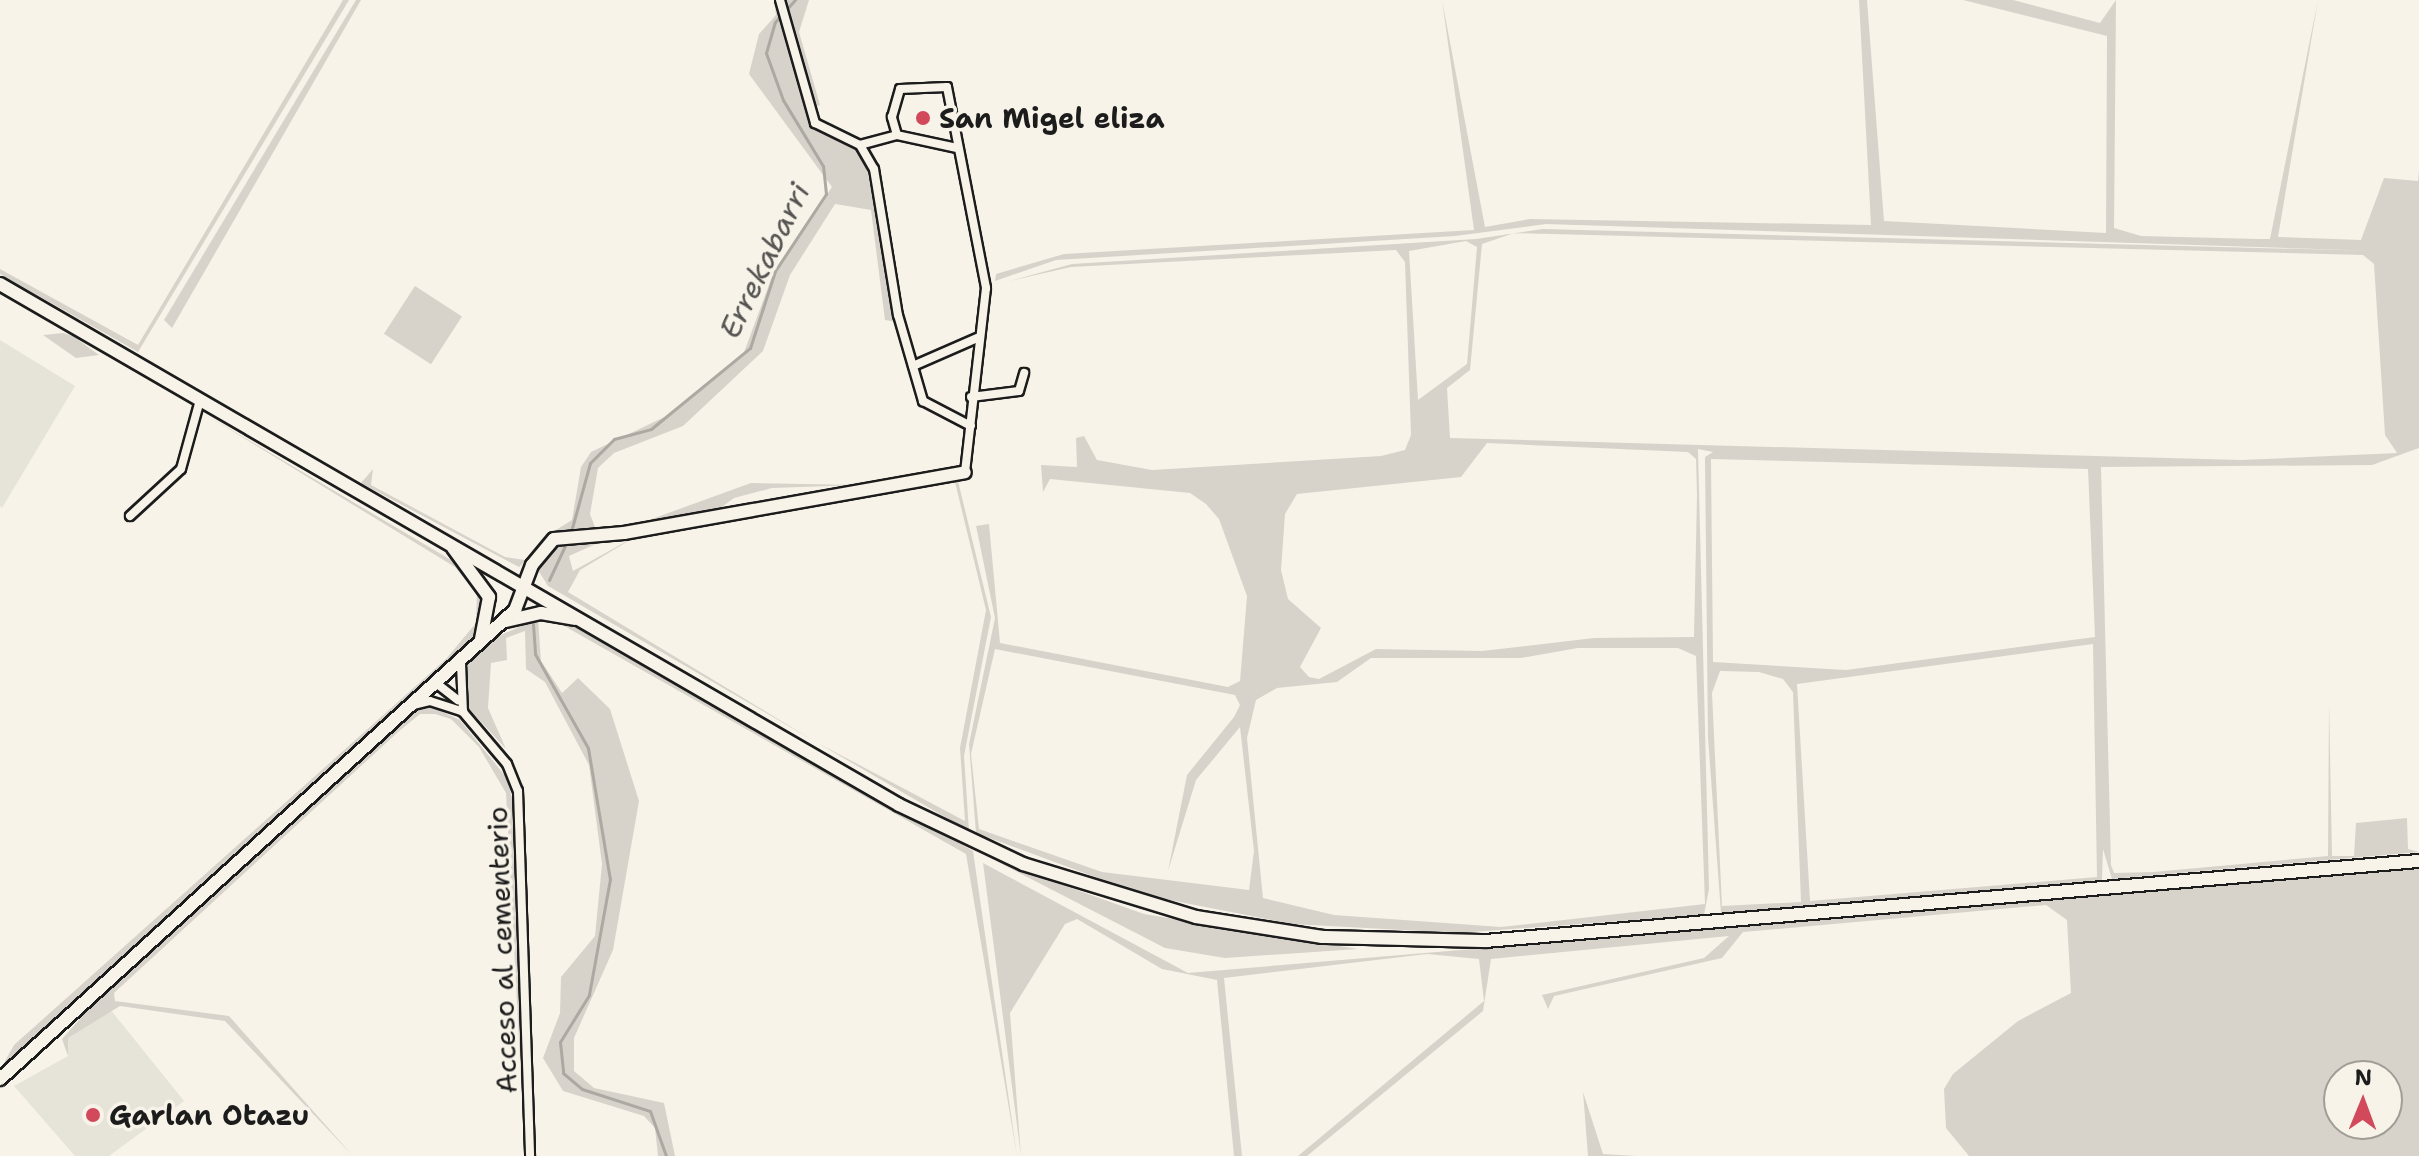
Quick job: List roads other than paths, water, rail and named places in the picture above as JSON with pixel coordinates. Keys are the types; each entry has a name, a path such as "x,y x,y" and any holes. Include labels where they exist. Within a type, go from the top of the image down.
{"main road":[{"path":"0,284 899,805 1023,864 1167,909 1309,935 1439,942 1561,936 2419,861"},
{"path":"0,1079 503,622 515,610 528,588 532,565 554,539 624,533 965,472"},
{"path":"448,542 489,597 515,610"},
{"path":"478,644 489,597"},
{"path":"503,622 541,613 588,622"}],"street":[{"path":"780,0 815,123 860,145 874,169 913,366 923,401 971,426"},
{"path":"897,135 892,117 900,89 947,87 986,288 977,338 965,472"},
{"path":"860,145 897,135 957,148"},
{"path":"913,366 977,338"},
{"path":"971,397 1019,391 1024,373"},
{"path":"130,516 181,469 200,400"},
{"path":"455,703 463,658"},
{"path":"436,683 455,703"},
{"path":"411,705 455,703"},
{"name":"Acceso al cementerio","path":"455,703 507,764 524,827 530,1156"}],"waterway":[{"name":"Errekabarri","path":"572,528 590,463 614,439 651,429 750,348 775,271 826,194 823,166 783,100 766,53 775,22 795,0"},
{"name":"Errekabarri","path":"549,580 566,544"},
{"name":"Errekabarri","path":"533,624 535,654 588,748 610,879 589,995 560,1042 563,1073 582,1089 650,1111 666,1156"}],"place":[{"name":"San Migel eliza","path":"923,118"},
{"name":"Garlan Otazu","path":"93,1115"}]}
